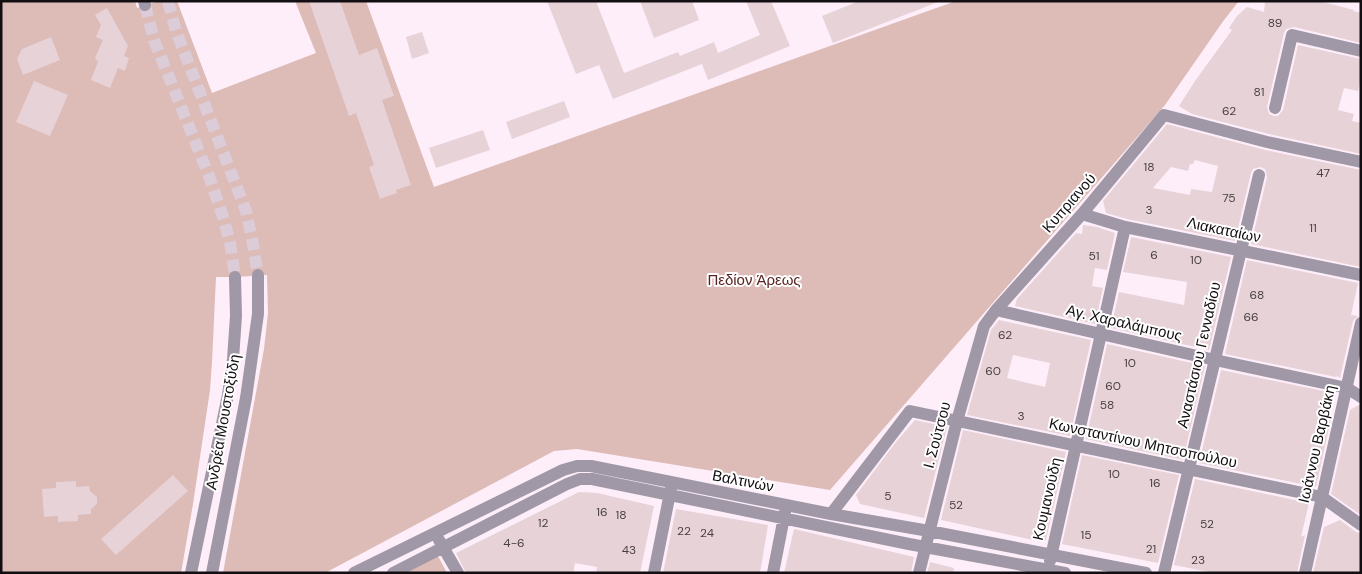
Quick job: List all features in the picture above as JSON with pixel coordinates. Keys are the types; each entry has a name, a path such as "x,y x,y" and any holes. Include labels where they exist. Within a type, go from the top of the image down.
{"street":[{"path":"1275,108 1292,35 1361,51"},
{"name":"Κυπριανού","path":"996,310 1082,214 1164,115 1267,142 1361,162"},
{"name":"Αναστάσιου Γενναδίου","path":"1164,573 1259,174"},
{"name":"Λιακαταίων","path":"1082,214 1125,227 1361,276"},
{"name":"Κουμανούδη","path":"1047,571 1125,227"},
{"name":"Ανδρέα Μουστοξύδη","path":"212,573 246,398 258,314 258,276"},
{"name":"Ανδρέα Μουστοξύδη","path":"191,573 228,394 236,316 235,277"},
{"name":"Ι. Σούτσου","path":"919,573 957,421 984,326 996,310"},
{"name":"Αγ. Χαραλάμπους","path":"996,310 1347,388 1361,397"},
{"name":"Ιωάννου Βαρβάκη","path":"1306,573 1361,323"},
{"name":"Κωνσταντίνου Μητσοπούλου","path":"831,514 910,411 1322,497 1361,525"},
{"name":"Βαλτινών","path":"354,573 563,470 577,466 591,466 671,490 784,518 1065,573"},
{"name":"Βαλτινών","path":"393,573 567,484 580,479 592,479 787,506 1146,573"},
{"path":"654,573 671,490"},
{"path":"772,573 787,506"},
{"path":"435,532 458,573"}],"green space":[{"name":"Πεδίον Άρεως","path":"1,1 135,1 137,8 159,1 177,1 212,93 316,53 295,1 366,1 434,187 956,1 1239,1 1165,105 830,490 577,449 554,451 325,573 223,573 264,349 268,313 267,275 216,277 210,390 181,573 1,573"},
{"path":"438,556 447,573 404,573"}],"building":[{"path":"309,1 340,1 359,55 377,48 394,96 382,100 411,185 396,190 397,193 380,199 369,167 374,165 356,113 349,116"},
{"path":"547,1 596,1 624,73 678,52 680,56 714,42 718,53 760,35 746,1 771,1 790,46 708,80 702,64 613,99 599,65 576,74"},
{"path":"640,1 692,1 699,20 654,38"},
{"path":"859,1 938,2 833,43 822,16"},
{"path":"1265,1 1319,1 1361,13 1361,43 1294,27 1286,29 1267,107 1269,114 1274,116 1278,116 1283,110 1298,45 1361,59 1361,79 1358,91 1344,88 1338,110 1354,114 1352,121 1361,123 1361,154 1269,134 1192,114 1179,106 1232,30 1229,28 1237,16 1247,7 1264,12"},
{"path":"107,8 128,46 124,56 129,58 125,71 118,68 110,88 91,80 98,62 95,58 103,40 96,37 101,25 95,15"},
{"path":"422,32 429,53 412,59 406,37"},
{"path":"51,37 60,60 23,75 17,59 22,49"},
{"path":"34,81 68,95 50,136 16,122"},
{"path":"564,101 570,117 512,139 506,122"},
{"path":"1167,124 1265,150 1361,170 1361,267 1251,244 1267,177 1265,169 1260,167 1253,169 1251,173 1235,241 1106,213 1103,201","holes":["1195,160 1218,166 1212,192 1191,189 1190,195 1153,188 1171,167 1188,171 1190,164 1193,164"]},
{"path":"483,130 490,150 436,168 429,148"},
{"path":"1083,225 1115,233 1107,270 1095,268 1092,286 1103,288 1095,324 1015,306 1017,299 1076,233 1082,234"},
{"path":"1131,237 1231,257 1209,350 1111,328 1119,292 1184,305 1187,282 1123,272"},
{"path":"1247,260 1358,283 1351,315 1358,316 1353,321 1340,378 1225,354"},
{"path":"999,320 1091,340 1070,436 967,415 991,330","holes":["1013,355 1050,363 1045,387 1007,378"]},
{"path":"1107,344 1205,366 1183,460 1086,439"},
{"path":"1221,370 1333,393 1327,421 1331,419 1316,487 1199,463"},
{"path":"1361,405 1361,515 1331,494 1350,410"},
{"path":"915,420 947,427 924,518 860,504 856,495"},
{"path":"963,430 1066,452 1046,540 1042,542 941,520"},
{"path":"1082,455 1179,475 1158,563 1062,544"},
{"path":"173,475 188,491 116,555 101,539"},
{"path":"1195,479 1309,503 1301,537 1305,535 1297,573 1214,573 1174,565"},
{"path":"76,481 76,487 89,486 90,491 97,497 97,504 91,509 91,514 78,515 78,521 58,522 58,516 44,517 42,489 56,488 56,482"},
{"path":"579,492 597,493 654,506 640,573 596,573 597,567 575,563 573,573 466,573 456,553"},
{"path":"676,509 768,525 760,573 663,573"},
{"path":"1340,520 1356,532 1361,533 1361,573 1313,573 1324,527"},
{"path":"794,529 914,557 911,573 784,573"},
{"path":"930,562 954,568 953,573 927,573"}],"tunnel":[{"path":"168,1 176,31 246,211 258,275"},
{"path":"145,5 154,40 209,176 223,217 230,242 235,277"}]}
